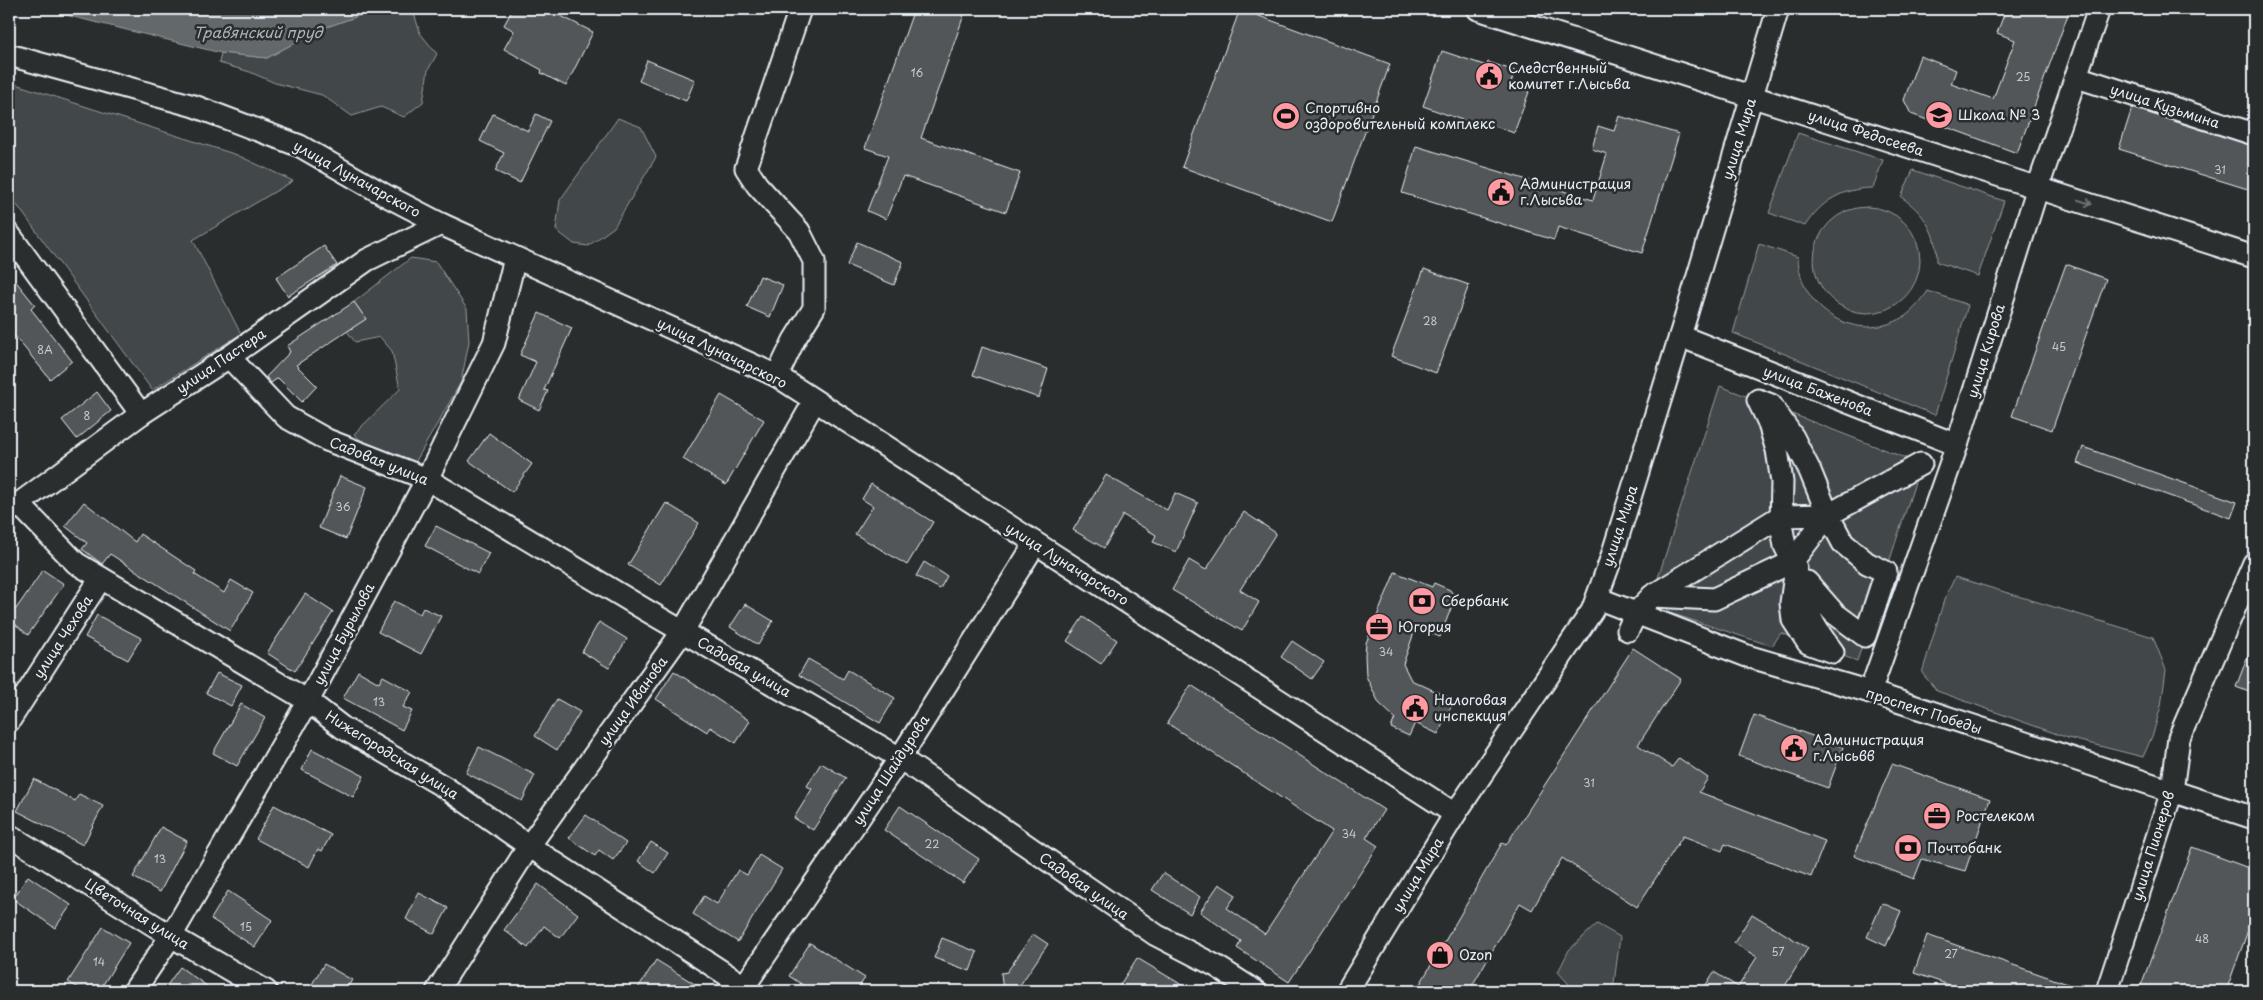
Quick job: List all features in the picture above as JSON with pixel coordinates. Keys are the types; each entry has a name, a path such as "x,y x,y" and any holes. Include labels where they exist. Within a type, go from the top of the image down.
{"street":[{"path":"777,376 794,340 814,308 814,261 800,231 756,185 746,168 800,9"},
{"name":"улица Федосеева","path":"1478,9 2254,257"},
{"name":"улица Мира","path":"1347,991 1455,814 1592,611 1680,336 1778,9"},
{"name":"улица Кирова","path":"1870,692 1957,445 2038,187 2099,9"},
{"name":"улица Луначарского","path":"9,55 194,106 300,146 385,195 441,224 777,376 814,402 1455,814"},
{"name":"улица Кузьмина","path":"2077,77 2254,134"},
{"name":"улица Пастера","path":"14,508 141,414 229,357 367,260 441,224"},
{"path":"9,234 141,414"},
{"name":"улица Бурылова","path":"134,991 171,936 308,701 427,478 494,342 515,258"},
{"name":"улица Баженова","path":"1680,336 1957,445"},
{"name":"Садовая улица","path":"229,357 286,417 327,440 427,478 644,609 900,758 1156,935 1216,966 1256,991"},
{"path":"1758,400 1772,405 1793,437 1810,471 1828,515 1843,543 1867,563 1886,572 1865,636 1834,613 1807,582 1805,594 1807,613 1832,652 1808,643 1794,620 1792,591 1796,568 1785,546 1781,516 1782,482 1777,450 1768,421 1758,400"},
{"name":"улица Иванова","path":"436,991 529,846 683,630 814,402"},
{"path":"1652,596 1714,599 1792,562 1828,515 1921,464"},
{"name":"Нижегородская улица","path":"14,508 76,563 308,701 343,728 446,788 529,846 743,989"},
{"path":"1632,621 1652,596 1781,516 1828,515"},
{"name":"улица Шайдурова","path":"743,989 900,758 1035,544"},
{"name":"улица Пионеров","path":"2107,991 2172,791 2179,738 2254,563"},
{"name":"улица Чехова","path":"9,721 101,578"},
{"name":"проспект Победы","path":"1597,598 1632,621 1870,692 2254,818"},
{"name":"Цветочная улица","path":"9,835 171,936 266,991"}],"shaded area":[{"path":"371,9 409,9 414,13 420,33 437,54 428,70 423,102 404,117 381,107 352,116 322,95 275,83 250,72 219,63 221,53 267,58 318,30 358,16"},
{"path":"9,82 237,155 293,181 193,240 241,334 152,390 9,194"},
{"path":"618,118 641,127 656,157 614,227 588,246 574,244 556,230 560,200"},
{"path":"1798,133 1883,160 1873,188 1852,190 1834,198 1818,210 1805,226 1769,213"},
{"path":"1913,170 2004,201 1978,276 1937,262 1935,242 1928,225 1917,210 1901,197"},
{"path":"1867,207 1887,211 1905,222 1916,240 1920,260 1916,280 1905,298 1887,309 1867,313 1847,309 1829,298 1818,280 1814,260 1818,240 1829,222 1847,211"},
{"path":"1759,244 1798,257 1801,276 1808,293 1820,307 1834,317 1850,324 1868,327 1886,325 1904,317 1928,291 1968,305 1935,415 1733,333"},
{"path":"411,258 436,262 467,309 469,342 461,382 412,468 383,461 354,434 400,389 392,351 380,337 355,342 347,331 366,319 354,302"},
{"path":"1720,386 1921,464 1857,661 1781,633 1772,646 1670,613 1654,590"},
{"path":"1955,577 2153,637 2166,670 2161,706 2153,734 2143,757 2068,738 1937,691 1922,673 1944,600"},
{"path":"1597,924 1620,937 1613,991 1575,991 1558,972 1569,950"}],"water":[{"name":"Травянский пруд","path":"41,9 371,9 358,16 318,30 267,58 221,53"}],"building":[{"path":"513,9 547,9 593,32 566,86 541,73 542,70 504,49 514,31 504,25"},
{"path":"914,9 966,9 921,138 1020,173 1006,212 903,176 886,219 867,211 888,156 865,148"},
{"name":"Спортивно оздоровительный комплекс","path":"1240,9 1390,64 1332,222 1182,167"},
{"path":"2006,9 2070,9 2017,153 1911,114 1904,100 1920,56 1956,70 1951,84 1993,99 2015,40 1997,33"},
{"path":"1442,51 1487,66 1488,62 1515,71 1510,85 1529,92 1514,133 1478,120 1476,125 1423,106"},
{"path":"647,60 695,80 686,101 639,81"},
{"path":"2132,108 2254,146 2254,191 2119,149"},
{"path":"493,114 528,131 536,114 550,121 520,183 495,171 504,153 480,141"},
{"path":"1619,116 1679,134 1642,253 1558,227 1554,240 1402,193 1416,146 1593,200 1607,154 1592,149 1598,126 1614,131"},
{"path":"857,242 903,262 894,285 847,265"},
{"path":"324,246 337,265 288,296 276,278"},
{"path":"2066,264 2106,279 2052,430 2012,416"},
{"path":"1424,269 1469,285 1436,373 1391,356"},
{"path":"9,273 35,305 31,309 72,361 50,379 9,329"},
{"path":"760,276 783,285 770,317 747,307"},
{"path":"354,302 366,319 296,365 317,386 302,402 278,378 271,383 266,377 290,352 287,346"},
{"path":"539,313 572,328 544,390 548,391 539,410 519,400 536,362 520,355"},
{"path":"982,347 1048,369 1039,398 973,375"},
{"path":"97,392 111,411 77,439 62,420"},
{"path":"721,395 764,420 726,485 683,459"},
{"path":"489,433 532,464 512,492 469,461"},
{"path":"2083,447 2237,502 2231,518 2077,463"},
{"path":"1106,475 1167,510 1175,493 1198,503 1176,552 1153,542 1156,535 1123,515 1104,548 1073,530"},
{"path":"340,476 367,487 346,539 319,528"},
{"path":"871,484 933,522 907,565 855,534 873,506 862,499"},
{"path":"84,502 135,542 140,534 196,571 194,574 224,593 231,580 253,593 230,631 110,554 102,564 82,549 87,543 65,526"},
{"path":"666,503 699,523 661,585 628,565"},
{"path":"1244,512 1276,533 1240,590 1259,602 1242,631 1172,590 1189,560 1206,570"},
{"path":"436,526 489,553 478,574 425,546"},
{"path":"924,562 947,576 940,589 916,576"},
{"path":"43,570 64,584 28,635 9,619"},
{"path":"1395,572 1432,587 1434,583 1450,590 1453,594 1453,603 1440,637 1416,627 1403,664 1411,680 1450,698 1451,707 1438,734 1415,723 1409,736 1391,728 1395,718 1379,703 1366,676 1366,643"},
{"path":"305,594 333,612 295,671 267,653"},
{"path":"394,601 420,614 423,608 441,616 421,654 378,632"},
{"path":"745,604 773,621 758,645 730,627"},
{"path":"97,615 141,638 128,660 85,637"},
{"path":"1083,617 1117,640 1101,664 1067,641"},
{"path":"599,622 627,639 609,668 582,652"},
{"path":"1292,641 1324,662 1312,679 1281,657"},
{"path":"2254,643 2254,694 2236,687"},
{"path":"1633,648 1681,679 1638,745 1672,767 1679,758 1708,778 1699,792 1825,841 1811,877 1725,844 1722,851 1683,836 1637,907 1562,858 1532,910 1520,903 1469,991 1416,991 1502,843 1506,845"},
{"path":"808,659 843,679 848,670 895,698 880,723 799,675"},
{"path":"358,671 379,683 383,676 412,692 403,707 412,711 402,730 343,698"},
{"path":"674,671 750,721 736,743 710,727 707,732 656,699"},
{"path":"217,673 242,685 231,706 206,693"},
{"path":"1191,685 1384,810 1366,838 1378,846 1289,982 1237,948 1241,941 1200,912 1219,884 1236,895 1227,908 1265,934 1332,831 1167,723"},
{"path":"557,699 580,712 557,750 535,736"},
{"path":"241,704 265,718 237,766 213,753"},
{"path":"1754,715 1843,747 1828,788 1739,756"},
{"path":"479,747 535,775 522,801 466,773"},
{"path":"312,749 364,776 353,797 302,770"},
{"path":"821,763 846,778 813,830 794,818 812,789 807,786"},
{"path":"1892,764 1990,799 1965,871 1922,859 1914,879 1854,856"},
{"path":"34,779 75,801 79,794 103,806 83,845 17,811"},
{"path":"274,805 331,835 322,851 318,849 309,867 256,839"},
{"path":"900,806 979,859 963,883 884,830"},
{"path":"586,815 626,843 613,860 599,850 595,856 569,838"},
{"path":"161,827 187,841 160,892 133,877"},
{"path":"651,842 668,853 655,873 638,861"},
{"path":"2192,847 2254,870 2254,914 2226,991 2139,991"},
{"path":"759,855 782,869 738,942 693,914 704,896 717,904 738,870 747,875"},
{"path":"1163,873 1200,897 1190,914 1152,890"},
{"path":"28,876 71,905 55,928 13,899"},
{"path":"538,884 578,914 560,938 544,926 528,948 504,930"},
{"path":"228,891 272,920 255,947 211,919"},
{"path":"419,893 448,908 434,934 406,919"},
{"path":"1882,903 1901,911 1886,946 1867,937"},
{"path":"1752,914 1808,948 1782,991 1702,991 1714,972 1738,987 1757,957 1734,943"},
{"path":"103,927 129,943 99,991 84,991 68,982"},
{"path":"1033,934 1048,944 1016,991 1003,991 1001,973 1007,972"},
{"path":"1927,935 2082,989 2082,991 1967,991 1914,973"},
{"path":"942,938 977,952 970,971 934,958"},
{"path":"810,943 865,978 856,991 812,991 789,976"},
{"path":"1137,958 1192,991 1116,991"},
{"path":"656,960 706,991 636,991"},
{"path":"324,964 352,980 345,991 308,991"},
{"path":"180,967 214,991 163,991"}],"place":[{"name":"Следственный комитет г.Лысьва","path":"1489,76"},
{"name":"Школа № 3","path":"1939,115"},
{"name":"Спортивно оздоровительный комплекс","path":"1286,116"},
{"name":"Администрация г.Лысьва","path":"1501,192"},
{"name":"Сбербанк","path":"1422,601"},
{"name":"Югория","path":"1379,627"},
{"name":"Налоговая инспекция","path":"1415,708"},
{"name":"Администрация г.Лысьвв","path":"1794,748"},
{"name":"Ростелеком","path":"1937,816"},
{"name":"Почтобанк","path":"1908,848"},
{"name":"Ozon","path":"1440,955"}]}
